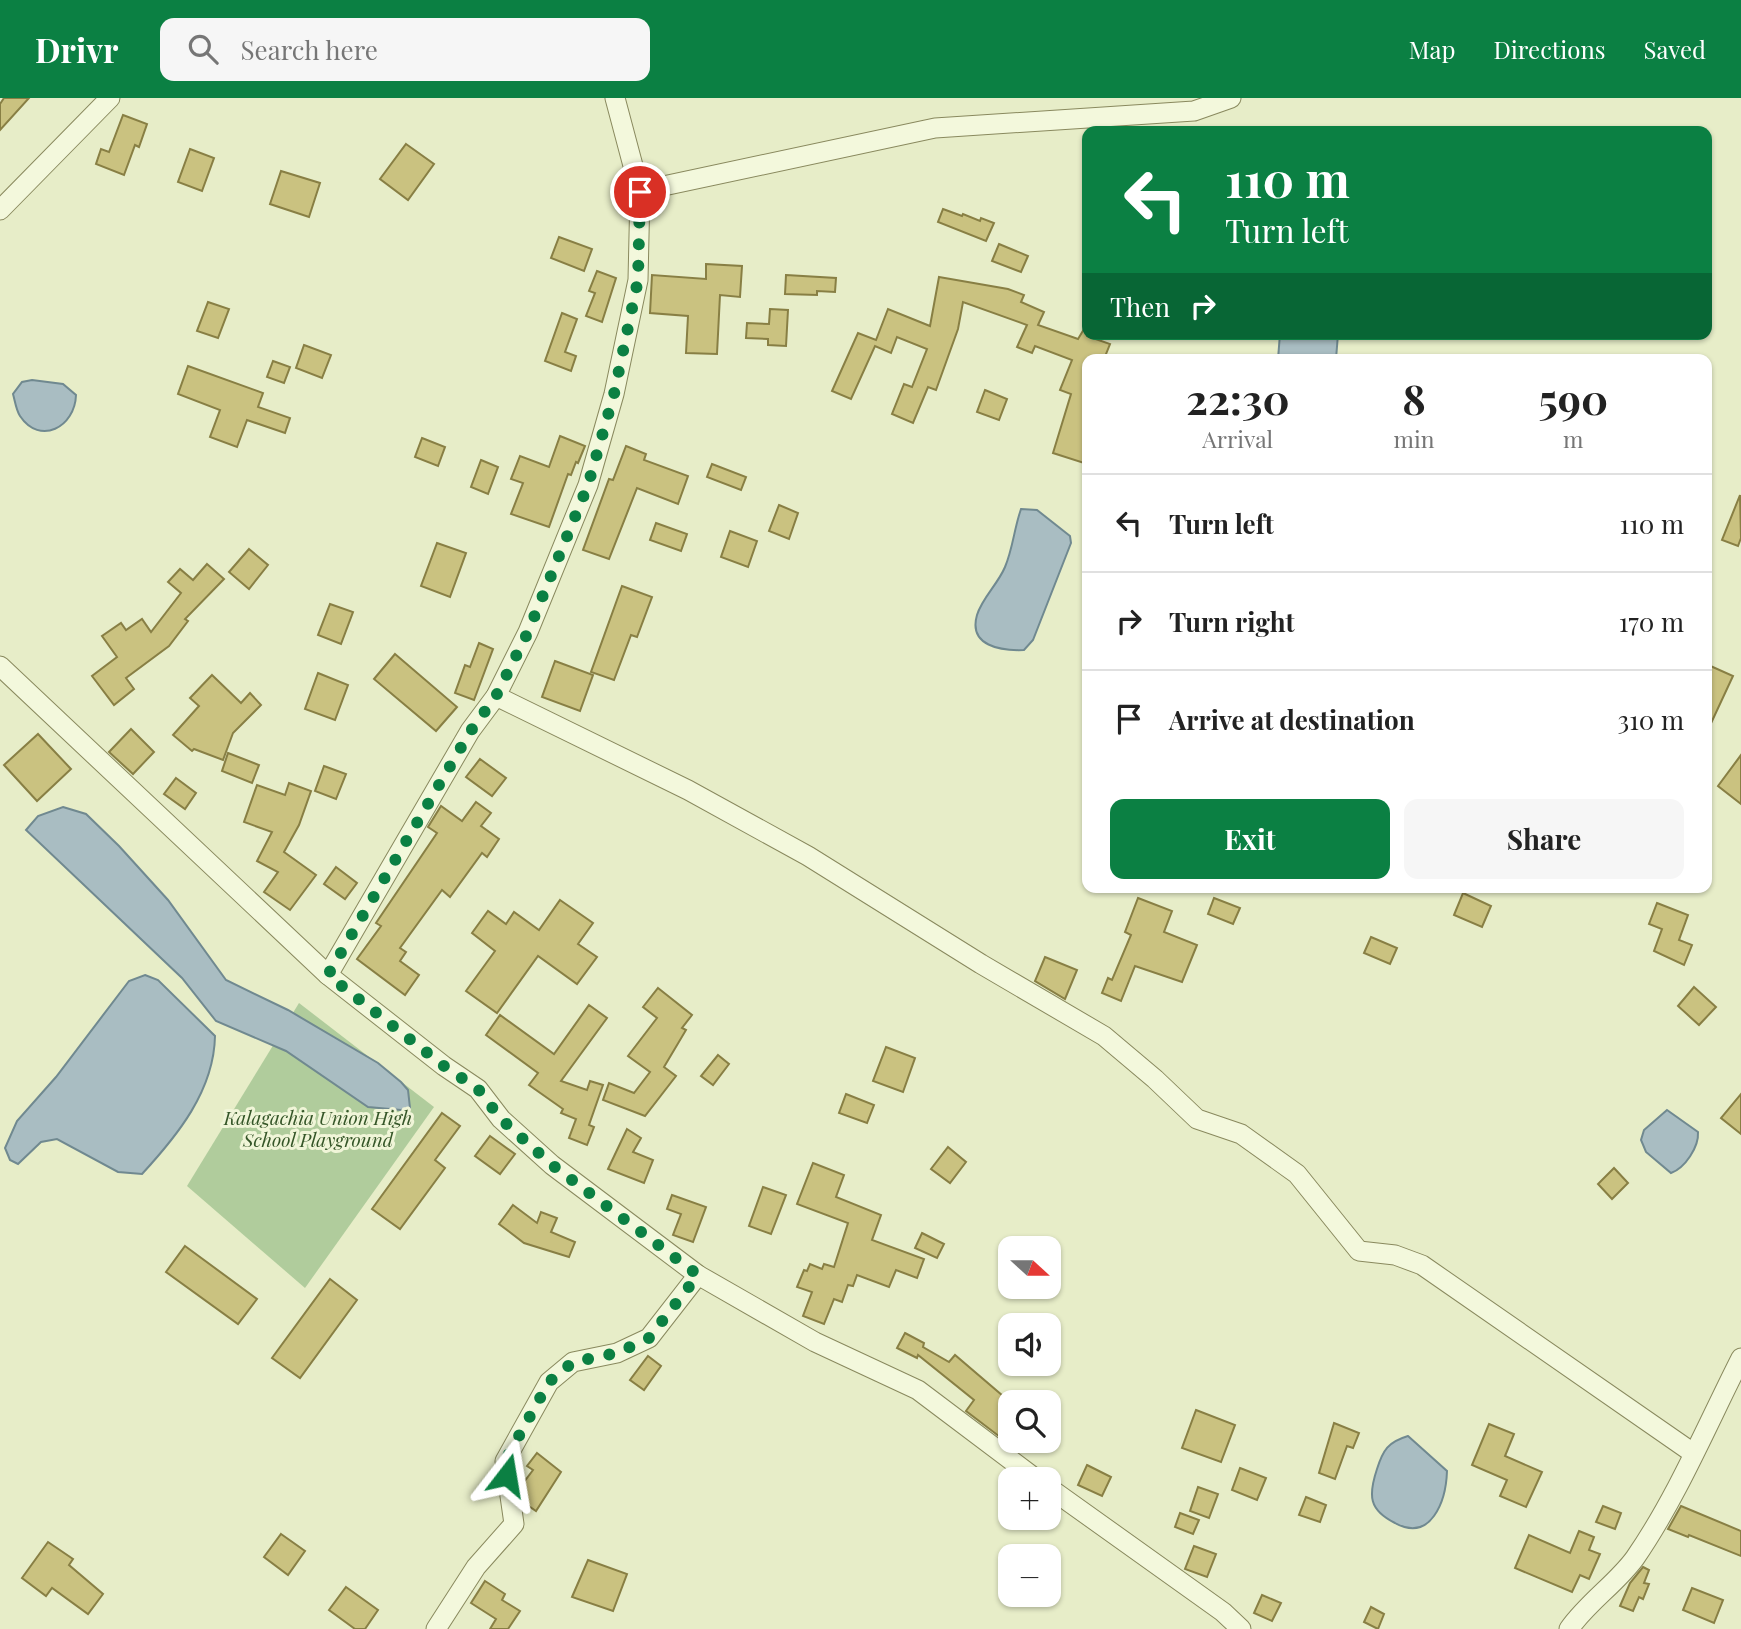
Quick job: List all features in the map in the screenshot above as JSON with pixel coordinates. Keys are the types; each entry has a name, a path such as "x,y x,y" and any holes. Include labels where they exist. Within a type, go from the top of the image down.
{"street":[{"path":"0,210 110,98"},
{"path":"328,975 470,732 496,696 528,632 588,485 614,394 638,280 640,191 615,98"},
{"path":"640,191 935,128 1194,111 1231,98"},
{"path":"0,666 328,975 444,1066 478,1089 501,1119 552,1165 698,1275 815,1342 918,1390 1020,1467"},
{"path":"496,696 688,790 808,856 981,964 1104,1036 1156,1079 1197,1119 1241,1134 1297,1174 1359,1251 1395,1255 1422,1265 1693,1453"},
{"path":"436,1629 476,1567 514,1524 505,1461 549,1382 573,1362 617,1353 649,1338 698,1275"},
{"path":"1569,1629 1591,1602 1633,1560 1663,1511 1741,1358"},
{"path":"1061,1496 1223,1612 1241,1629"}],"green space":[{"name":"Kalagachia Union High School Playground","path":"299,1003 434,1107 305,1288 187,1186"}],"shaded area":[{"path":"1280,340 1338,340 1336,354 1278,354"},
{"path":"32,380 63,384 76,395 70,416 55,429 37,430 28,425 19,414 13,394 22,382"},
{"path":"1021,509 1037,510 1070,536 1071,543 1033,640 1024,650 1015,650 988,645 977,634 975,625 979,609 1005,567"},
{"path":"63,807 86,814 119,846 168,900 226,980 288,1010 378,1063 408,1090 410,1108 401,1110 368,1107 286,1051 216,1021 182,978 26,830 38,816"},
{"path":"145,975 158,980 215,1036 213,1056 201,1094 180,1128 142,1174 118,1172 57,1139 41,1142 18,1164 10,1160 5,1148 17,1121 56,1077 129,981"},
{"path":"1667,1110 1698,1132 1690,1156 1681,1167 1671,1173 1646,1152 1641,1140 1644,1130"},
{"path":"1408,1436 1447,1471 1440,1506 1427,1523 1418,1528 1408,1528 1386,1518 1376,1507 1372,1495 1374,1479 1384,1452 1391,1444"}],"building":[{"path":"4,98 29,98 0,130 0,104"},
{"path":"123,115 147,124 139,147 135,145 124,175 96,164 101,149 109,152"},
{"path":"406,144 434,164 408,200 380,179"},
{"path":"190,149 214,158 202,191 178,182"},
{"path":"281,171 320,183 309,217 270,204"},
{"path":"943,209 994,223 986,241 938,222"},
{"path":"559,237 592,249 584,271 551,258"},
{"path":"999,244 1028,256 1021,272 992,261"},
{"path":"706,264 742,266 740,297 720,295 717,354 686,353 688,316 650,313 652,275 706,279"},
{"path":"597,271 616,278 602,322 586,316 595,293 589,291"},
{"path":"786,275 836,278 835,292 817,291 817,295 785,294"},
{"path":"939,277 1008,289 1024,295 1021,302 1044,312 1038,325 1078,339 1082,332 1082,340 1098,340 1110,344 1106,354 1082,354 1082,462 1053,453 1071,394 1060,390 1072,360 1035,346 1032,353 1017,347 1027,325 963,302 958,329 936,390 928,387 913,423 892,414 904,384 912,387 927,349 897,337 891,353 875,346 851,399 832,391 858,333 876,340 888,309 930,326"},
{"path":"208,302 229,309 218,338 197,331"},
{"path":"770,309 788,310 786,346 768,345 768,339 746,338 747,323 769,324"},
{"path":"562,313 577,319 565,352 576,356 571,371 545,361"},
{"path":"304,345 331,355 322,378 296,368"},
{"path":"273,361 290,367 284,383 267,377"},
{"path":"188,366 263,393 258,407 290,418 285,433 247,420 237,447 210,437 220,410 178,394"},
{"path":"985,390 1007,399 999,420 977,412"},
{"path":"560,436 585,446 571,475 568,474 549,527 511,514 523,483 511,479 520,456 549,467"},
{"path":"422,438 445,447 438,466 415,457"},
{"path":"626,446 646,454 644,460 688,476 678,504 637,488 609,559 583,550 609,479 613,480"},
{"path":"481,460 498,467 488,494 471,487"},
{"path":"712,464 746,477 741,490 707,477"},
{"path":"1740,495 1741,538 1738,546 1722,540"},
{"path":"779,505 798,513 789,539 769,531"},
{"path":"656,523 687,534 681,551 650,540"},
{"path":"730,531 757,541 748,567 721,557"},
{"path":"437,543 466,553 450,597 421,586"},
{"path":"249,549 268,565 249,589 229,572"},
{"path":"207,564 224,579 185,619 188,621 169,646 126,678 134,689 114,705 92,676 117,657 102,636 121,623 126,630 142,619 151,632 181,593 168,582 180,569 193,580"},
{"path":"622,586 652,597 637,637 631,635 614,680 591,672"},
{"path":"330,604 353,612 341,644 318,635"},
{"path":"479,643 493,649 474,700 455,693 465,665 470,667"},
{"path":"395,654 457,707 436,731 374,679"},
{"path":"555,661 593,675 580,711 542,697"},
{"path":"1712,667 1733,676 1712,721"},
{"path":"318,673 348,685 335,720 305,709"},
{"path":"212,675 241,703 250,693 261,705 233,733 223,760 194,749 192,751 173,735 199,706 190,698"},
{"path":"131,729 154,752 133,774 109,752"},
{"path":"38,734 71,769 37,801 4,765"},
{"path":"228,753 259,765 252,783 222,771"},
{"path":"1741,755 1741,804 1718,786"},
{"path":"480,759 506,778 492,796 466,777"},
{"path":"324,766 346,774 336,799 315,791"},
{"path":"176,778 196,793 185,809 164,794"},
{"path":"289,783 311,791 299,825 284,852 316,875 290,910 264,892 278,872 257,861 272,832 244,822 257,785 285,795"},
{"path":"476,802 491,813 481,826 499,839 487,857 482,853 450,897 442,890 400,948 406,952 400,961 419,975 405,995 357,959 381,926 376,923 437,833 428,827 441,806 462,821"},
{"path":"336,867 357,883 345,899 324,884"},
{"path":"1463,893 1491,906 1482,927 1454,915"},
{"path":"1138,898 1172,911 1164,932 1197,945 1182,982 1135,966 1121,1001 1102,993 1108,978 1112,980 1131,935 1125,932"},
{"path":"1214,898 1240,908 1233,924 1208,914"},
{"path":"560,900 593,923 578,944 597,957 577,984 538,956 497,1013 466,991 495,951 472,933 488,911 506,924 514,912 539,930"},
{"path":"1657,903 1688,915 1679,940 1692,945 1684,965 1654,951 1662,929 1649,924"},
{"path":"1371,937 1397,948 1390,964 1364,953"},
{"path":"1045,957 1077,970 1065,999 1035,981"},
{"path":"1694,987 1716,1007 1699,1025 1678,1006"},
{"path":"658,988 692,1015 682,1028 686,1030 664,1067 676,1076 645,1116 603,1100 609,1083 634,1093 650,1072 628,1056 657,1018 643,1007"},
{"path":"589,1005 607,1018 561,1081 587,1090 590,1081 603,1085 589,1125 594,1127 587,1145 569,1138 576,1119 561,1113 563,1109 529,1085 538,1073 486,1035 500,1015 554,1054"},
{"path":"886,1047 915,1058 903,1092 873,1081"},
{"path":"718,1055 729,1064 713,1085 701,1076"},
{"path":"846,1094 874,1105 867,1123 839,1113"},
{"path":"1741,1094 1741,1134 1721,1118"},
{"path":"442,1113 460,1126 435,1160 445,1168 400,1229 372,1209"},
{"path":"627,1129 641,1138 633,1152 653,1160 644,1183 608,1169"},
{"path":"490,1136 515,1154 500,1174 475,1156"},
{"path":"948,1147 966,1162 950,1183 931,1169"},
{"path":"813,1163 844,1175 836,1197 881,1215 872,1240 924,1259 917,1278 896,1270 889,1287 857,1275 853,1286 848,1285 842,1302 834,1299 824,1324 803,1316 812,1292 797,1287 804,1270 807,1271 810,1264 822,1269 824,1264 834,1267 848,1223 797,1204"},
{"path":"1614,1168 1628,1183 1612,1199 1598,1184"},
{"path":"763,1187 786,1195 771,1234 749,1226"},
{"path":"672,1195 706,1207 693,1242 673,1235 681,1214 667,1209"},
{"path":"513,1205 537,1223 541,1212 557,1218 551,1232 575,1242 569,1257 524,1243 499,1224"},
{"path":"922,1233 944,1244 937,1258 915,1248"},
{"path":"185,1246 257,1299 238,1324 166,1272"},
{"path":"330,1279 357,1300 300,1378 272,1358"},
{"path":"905,1333 924,1343 923,1347 949,1362 955,1355 998,1392 998,1435 966,1411 974,1400 918,1355 917,1358 897,1348"},
{"path":"648,1356 661,1366 644,1390 630,1380"},
{"path":"1196,1410 1235,1425 1221,1462 1182,1448"},
{"path":"1334,1423 1359,1433 1353,1448 1347,1446 1335,1479 1319,1473"},
{"path":"1489,1424 1514,1434 1505,1456 1542,1472 1526,1507 1500,1496 1507,1480 1472,1465"},
{"path":"537,1453 561,1472 536,1511 523,1502 521,1486 533,1470 527,1466"},
{"path":"1087,1465 1111,1477 1102,1496 1078,1485"},
{"path":"1240,1468 1266,1478 1257,1500 1232,1490"},
{"path":"1198,1487 1218,1494 1209,1518 1190,1511"},
{"path":"1306,1497 1326,1505 1320,1522 1299,1515"},
{"path":"1603,1506 1621,1513 1615,1529 1596,1522"},
{"path":"1681,1506 1741,1531 1741,1556 1668,1529"},
{"path":"1180,1513 1199,1520 1193,1534 1175,1527"},
{"path":"1579,1531 1594,1537 1589,1550 1600,1554 1589,1579 1580,1575 1572,1592 1515,1568 1529,1535 1570,1553"},
{"path":"281,1534 305,1551 288,1575 264,1557"},
{"path":"48,1542 73,1559 69,1565 103,1594 88,1614 52,1588 46,1596 22,1578"},
{"path":"1194,1546 1216,1554 1207,1577 1185,1569"},
{"path":"588,1560 627,1574 613,1611 572,1597"},
{"path":"1643,1567 1649,1570 1644,1583 1649,1584 1643,1599 1639,1597 1633,1611 1620,1606 1630,1583"},
{"path":"485,1581 505,1594 502,1600 520,1611 508,1629 490,1629 496,1619 471,1603"},
{"path":"346,1587 378,1610 365,1629 355,1629 329,1610"},
{"path":"1692,1588 1723,1600 1714,1623 1683,1610"},
{"path":"1262,1595 1281,1603 1272,1621 1254,1613"},
{"path":"1371,1607 1384,1614 1378,1629 1364,1622"}],"route":[{"path":"507,1475 505,1461 549,1382 573,1362 617,1353 649,1338 698,1275 552,1165 501,1119 478,1089 444,1066 328,975 470,732 496,696 528,632 588,485 614,394 638,280 640,192"}]}
